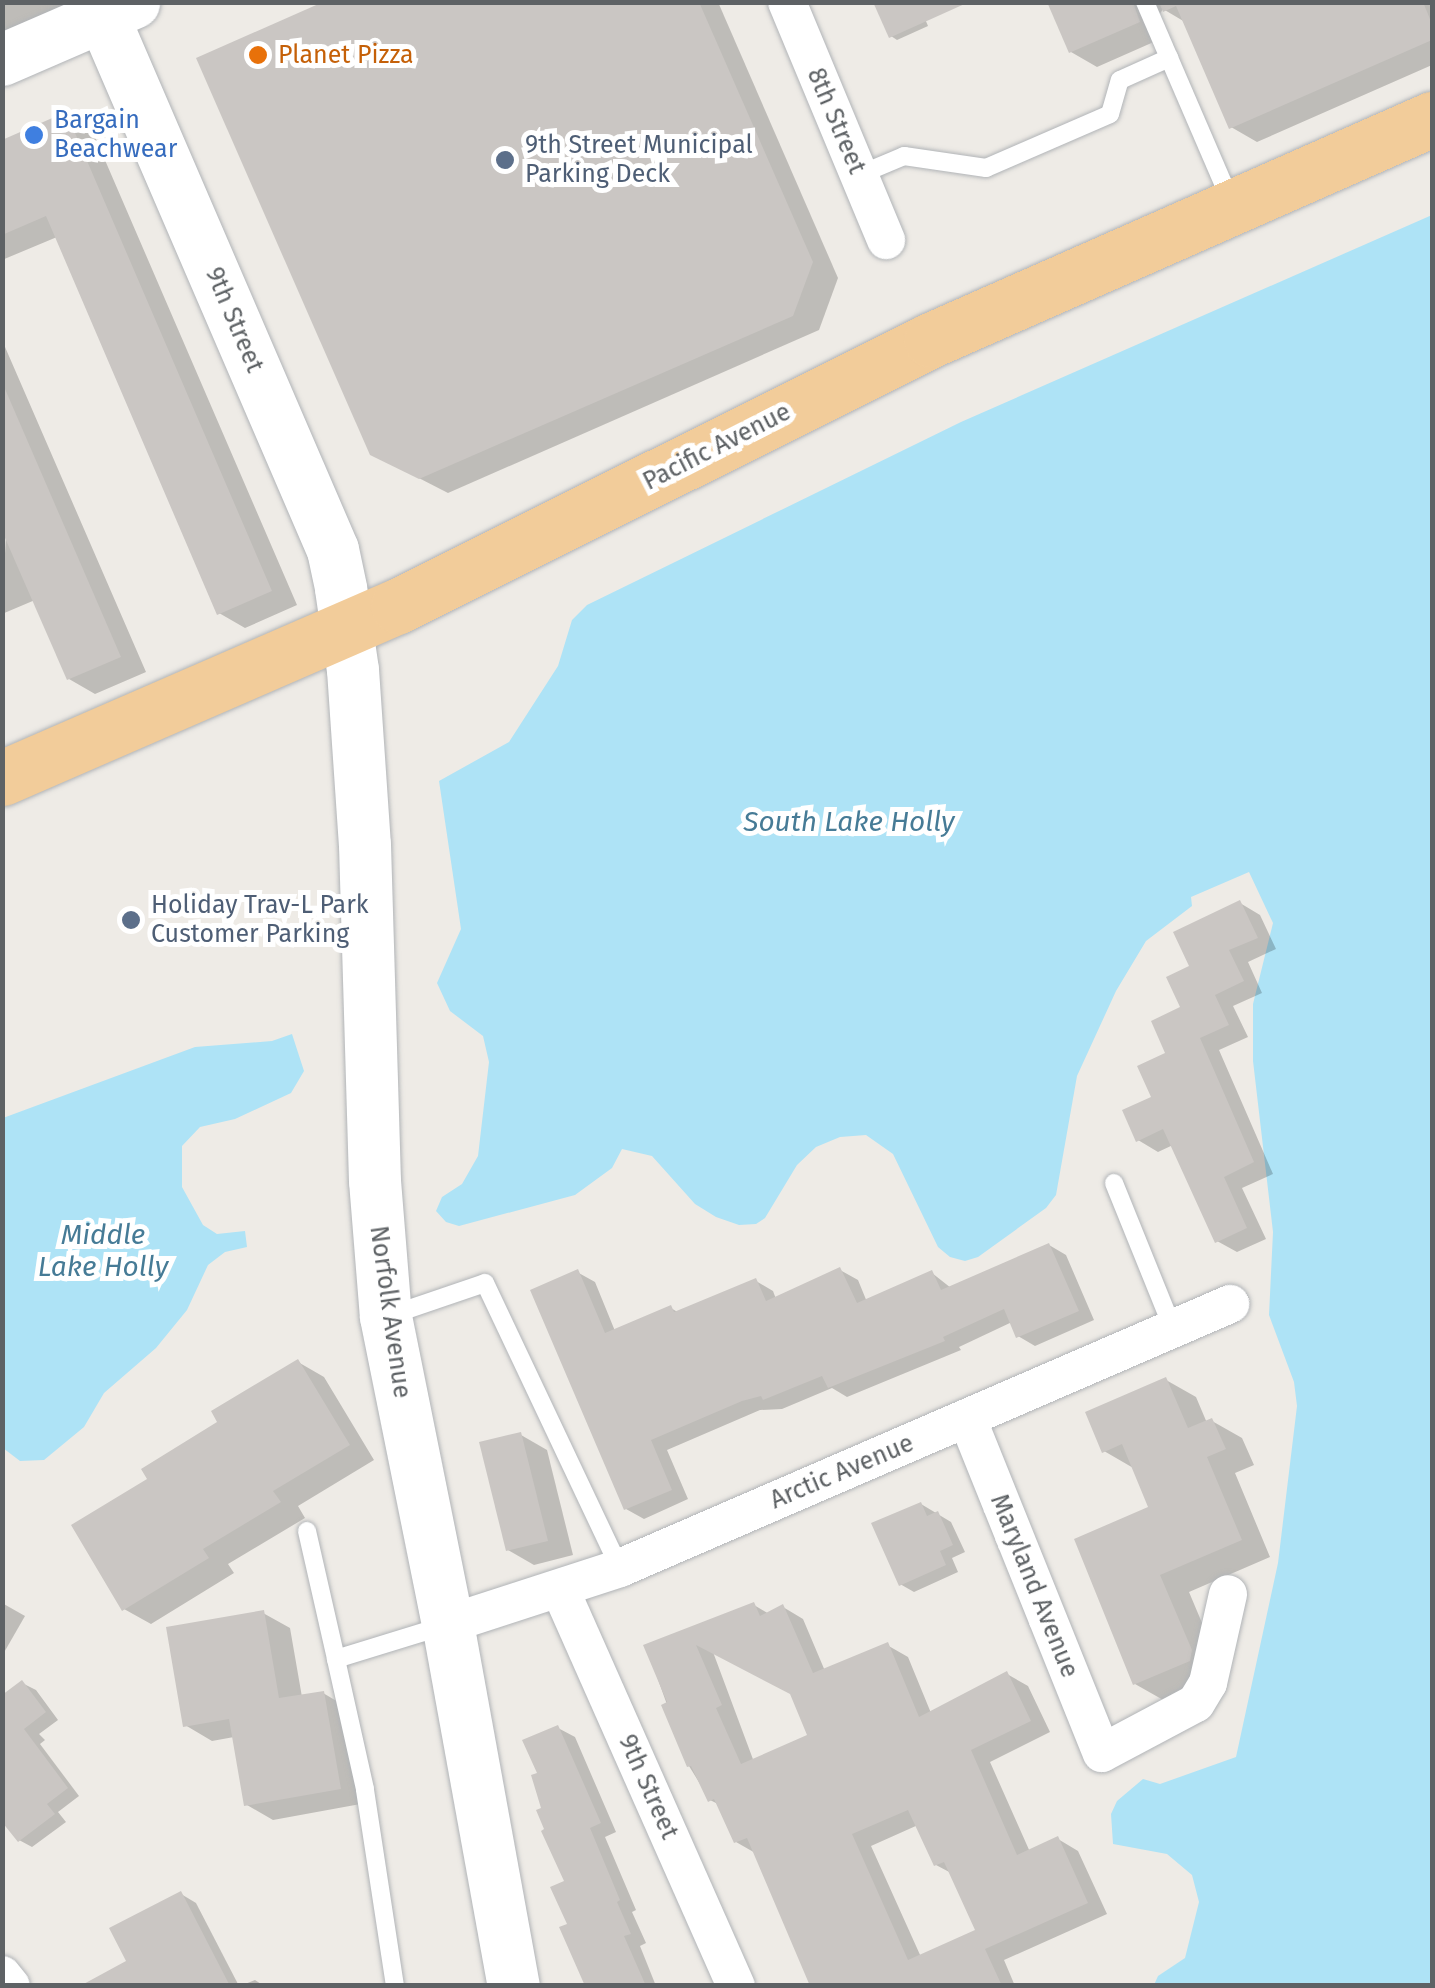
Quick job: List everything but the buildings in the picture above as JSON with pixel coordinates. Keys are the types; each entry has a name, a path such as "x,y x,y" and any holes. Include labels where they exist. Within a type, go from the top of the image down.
{"highway":[{"name":"Pacific Avenue","path":"2,778 348,629 931,340 1432,118"}],"main road":[{"path":"2,60 120,10"},
{"name":"9th Street","path":"120,10 333,550 348,629"},
{"name":"Norfolk Avenue","path":"348,629 365,845 374,1181 386,1317 448,1624 514,1986"}],"street":[{"name":"8th Street","path":"787,2 886,240"},
{"name":"Arctic Avenue","path":"448,1624 620,1568 1230,1304"},
{"name":"Maryland Avenue","path":"966,1418 1102,1753 1196,1703 1208,1684 1228,1594"},
{"name":"9th Street","path":"560,1590 736,1986"},
{"path":"2,1975 11,1986"}],"lane":[{"path":"1145,2 1233,207"},
{"path":"858,175 904,156 986,168 1110,114 1120,80 1169,58"},
{"path":"1114,1184 1173,1328"},
{"path":"386,1317 486,1283 620,1568"},
{"path":"307,1531 365,1789 395,1986"},
{"path":"336,1660 448,1624"}],"water":[{"name":"South Lake Holly","path":"1432,215 1432,1985 1154,1985 1158,1976 1185,1958 1199,1902 1192,1875 1167,1854 1113,1844 1111,1814 1117,1801 1143,1779 1160,1784 1236,1757 1278,1563 1297,1406 1294,1382 1269,1315 1273,1232 1253,1061 1253,1004 1273,923 1249,872 1191,897 1192,906 1146,941 1116,991 1077,1076 1056,1195 1046,1208 978,1257 965,1261 950,1257 938,1247 893,1154 866,1135 840,1137 816,1147 797,1165 765,1218 756,1224 739,1225 716,1217 695,1204 652,1156 622,1149 612,1168 575,1195 459,1226 446,1222 436,1211 442,1197 462,1184 478,1156 489,1062 483,1036 450,1011 437,983 461,929 439,781 509,742 558,666 572,620 587,605 961,422"},
{"name":"Middle Lake Holly","path":"292,1034 304,1071 291,1093 235,1119 200,1127 182,1146 182,1187 203,1225 217,1234 245,1231 247,1247 225,1252 208,1265 187,1310 156,1348 104,1393 84,1427 44,1460 20,1461 3,1448 3,1118 195,1047 272,1041"}],"place":[{"name":"Planet Pizza","path":"258,55"},
{"name":"Bargain Beachwear","path":"34,135"},
{"name":"9th Street Municipal Parking Deck","path":"505,160"},
{"name":"Holiday Trav-L Park Customer Parking","path":"131,920"}]}
